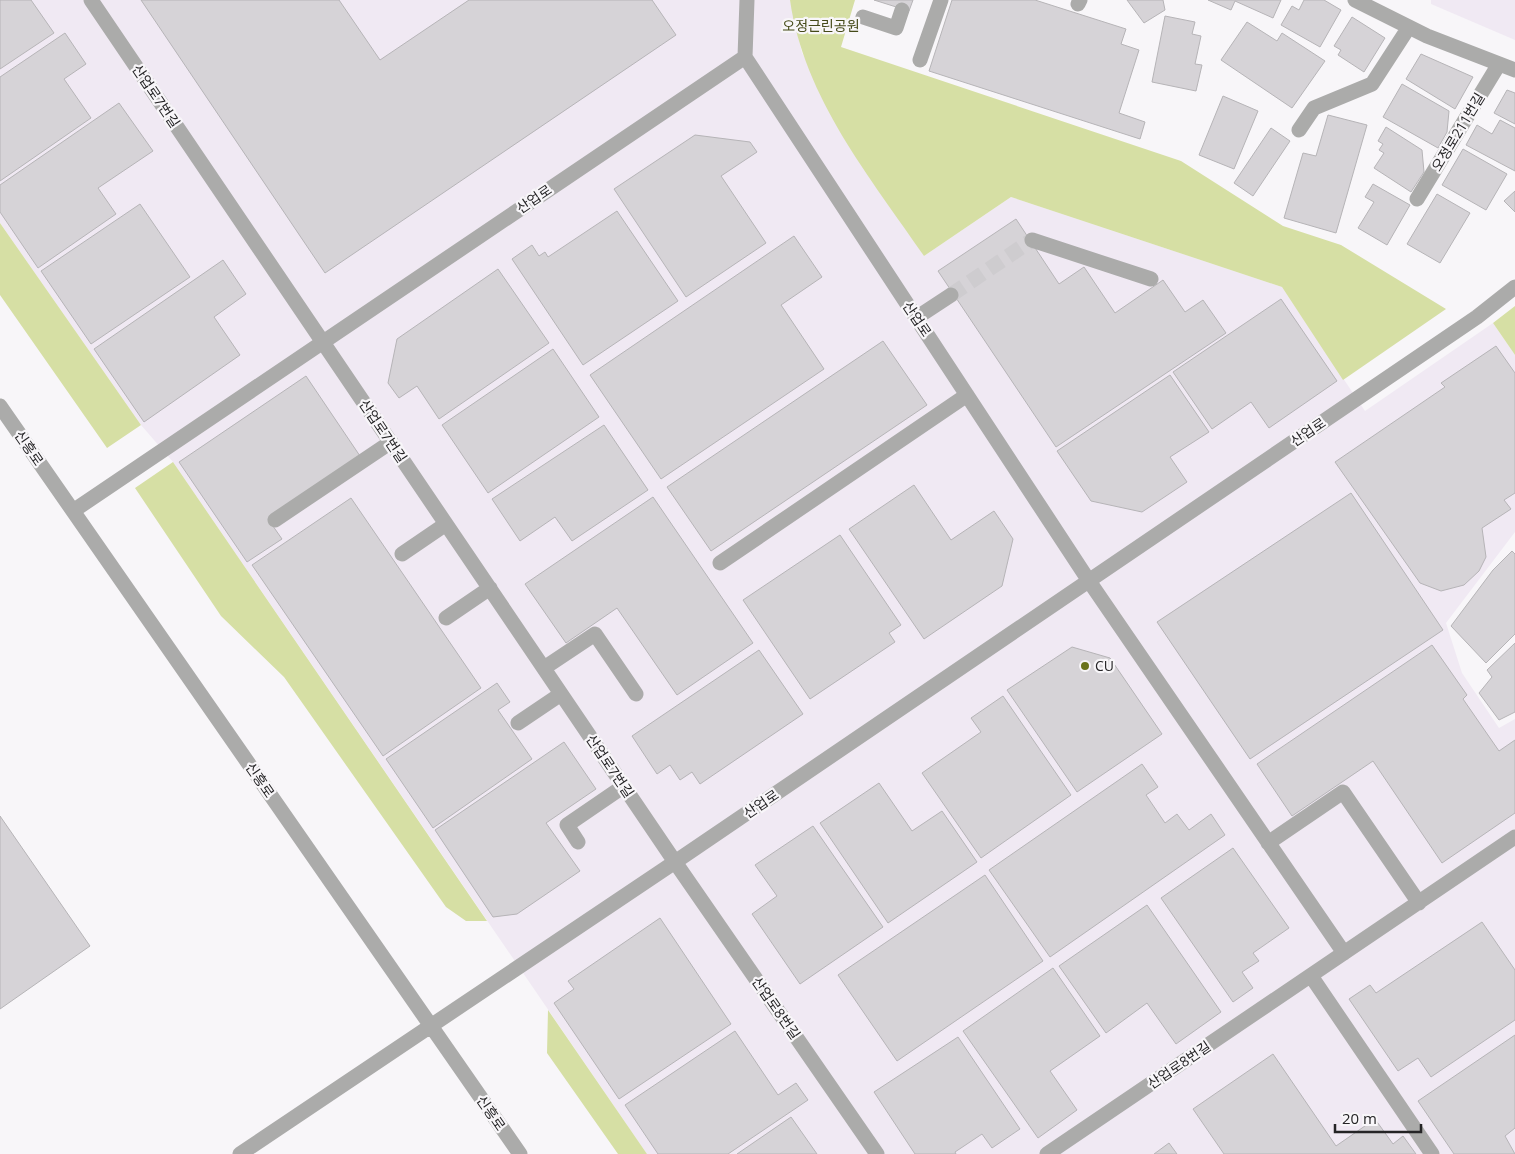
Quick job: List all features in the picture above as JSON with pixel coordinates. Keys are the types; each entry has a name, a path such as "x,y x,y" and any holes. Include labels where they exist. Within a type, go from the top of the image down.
{"street":[{"name":"산업로7번길","path":"91,0 675,862"},
{"path":"745,57 747,0"},
{"path":"920,60 941,0"},
{"path":"1355,0 1427,36 1515,70"},
{"path":"863,16 896,28 902,10"},
{"path":"1299,130 1314,108 1372,84 1409,26"},
{"name":"산업로","path":"73,511 745,57 1089,581"},
{"name":"오정로211번길","path":"1417,200 1498,64"},
{"path":"1032,240 1151,279"},
{"name":"산업로","path":"240,1154 1089,581 1477,317 1515,287"},
{"path":"916,318 950,295"},
{"path":"720,563 967,395"},
{"name":"신흥로","path":"0,406 520,1154"},
{"path":"275,520 391,442"},
{"path":"402,554 446,524"},
{"path":"1089,581 1344,953"},
{"path":"446,618 490,588"},
{"path":"544,668 594,634 636,694"},
{"path":"518,723 561,694"},
{"path":"578,842 567,825 624,786"},
{"path":"1268,843 1343,792 1419,903"},
{"name":"산업로8번길","path":"1047,1154 1515,837"},
{"name":"산업로8번길","path":"675,862 877,1154"},
{"path":"1311,976 1432,1154"}],"shaded area":[{"path":"0,0 790,0 802,53 924,256 1011,197 1282,287 1365,411 1493,323 1515,355 1515,532 1446,623 1462,673 1499,728 1515,719 1515,1154 647,1154 173,462 141,425 0,223"},
{"path":"1431,0 1515,0 1515,40 1431,4"}],"green space":[{"name":"오정근린공원","path":"790,0 855,0 841,47 1181,161 1283,226 1341,245 1446,309 1343,380 1282,287 1011,197 924,256 862,166 824,103 809,70 798,36"},
{"path":"0,223 141,425 107,448 0,295"},
{"path":"1515,306 1515,355 1493,323"},
{"path":"173,462 487,921 466,921 446,907 284,677 221,616 135,488"},
{"path":"548,1010 647,1154 618,1154 547,1053"}],"building":[{"path":"0,0 31,0 54,33 0,69"},
{"path":"141,0 339,0 380,60 469,0 652,0 676,35 325,273"},
{"path":"874,0 913,0 909,11"},
{"path":"952,0 1035,0 1126,29 1121,44 1139,50 1119,113 1145,122 1140,139 929,71"},
{"path":"1127,0 1163,0 1165,10 1144,23"},
{"path":"1208,0 1281,0 1273,18 1235,1 1231,10"},
{"path":"1304,0 1324,0 1341,10 1320,47 1281,25 1292,6 1299,10"},
{"path":"1165,16 1195,22 1192,34 1201,36 1195,64 1202,65 1196,91 1152,82"},
{"path":"1352,17 1385,38 1364,72 1338,55 1341,50 1334,46"},
{"path":"1247,22 1277,41 1282,33 1325,61 1292,108 1221,60"},
{"path":"65,33 86,64 64,79 91,118 0,181 0,77"},
{"path":"1421,54 1473,77 1455,109 1406,79"},
{"path":"1402,84 1449,111 1447,132 1438,148 1383,117"},
{"path":"1507,90 1515,93 1515,124 1494,113"},
{"path":"1223,96 1258,111 1234,169 1199,155"},
{"path":"119,103 153,151 98,188 116,214 38,268 0,212 0,185"},
{"path":"1328,115 1367,125 1336,233 1284,218 1303,153 1316,156"},
{"path":"1500,120 1515,128 1515,171 1466,145 1477,125 1492,134"},
{"path":"1386,127 1422,150 1424,172 1411,192 1374,168 1384,153 1379,150 1383,144 1378,141"},
{"path":"1271,128 1290,141 1253,196 1234,183"},
{"path":"695,135 750,142 757,152 721,176 766,243 686,297 614,189"},
{"path":"1463,149 1507,174 1486,210 1442,185"},
{"path":"1373,184 1410,205 1387,245 1358,228 1374,202 1365,197"},
{"path":"1515,191 1515,212 1504,201"},
{"path":"1437,194 1470,213 1440,263 1407,244"},
{"path":"140,204 190,277 91,344 41,271"},
{"path":"617,211 678,301 583,365 512,259 532,245 539,256 545,252 548,257"},
{"path":"1016,219 1059,284 1084,267 1115,313 1163,280 1185,312 1203,300 1226,333 1056,447 938,271"},
{"path":"794,236 822,277 781,305 824,369 661,479 590,375"},
{"path":"223,260 246,294 214,317 240,355 144,422 94,349"},
{"path":"498,269 549,343 439,419 417,386 399,398 388,383 397,339"},
{"path":"1281,299 1337,381 1269,428 1251,402 1212,429 1173,372"},
{"path":"883,341 927,405 711,551 667,487"},
{"path":"1496,346 1515,373 1515,493 1504,500 1511,509 1482,528 1486,557 1479,571 1464,585 1441,591 1420,583 1335,462 1445,387 1441,383"},
{"path":"553,349 599,417 488,493 442,425"},
{"path":"1170,375 1209,432 1170,457 1187,482 1142,512 1091,501 1057,451"},
{"path":"306,376 360,456 268,519 282,539 247,562 179,462"},
{"path":"604,425 648,490 572,541 555,517 520,541 492,499"},
{"path":"914,485 951,540 994,511 1013,539 1002,586 924,639 849,529"},
{"path":"1351,493 1443,630 1250,759 1157,622"},
{"path":"653,497 753,643 677,695 617,608 566,643 525,584"},
{"path":"351,498 481,688 383,756 252,565"},
{"path":"840,535 901,625 889,633 895,642 810,699 743,600"},
{"path":"1512,551 1515,554 1515,634 1486,663 1451,626 1493,570"},
{"path":"1515,643 1515,712 1499,720 1479,693 1492,677 1487,670"},
{"path":"1432,645 1467,695 1463,699 1499,751 1515,740 1515,813 1442,863 1373,761 1292,816 1257,764"},
{"path":"1072,647 1110,658 1162,734 1077,792 1007,690"},
{"path":"759,650 803,714 700,784 692,772 680,780 670,765 657,774 632,736"},
{"path":"497,683 510,702 498,710 532,759 433,828 386,759"},
{"path":"1003,696 1071,795 981,858 922,773 981,732 971,718"},
{"path":"564,742 596,789 546,823 580,871 517,914 493,917 435,830"},
{"path":"1142,764 1158,787 1146,795 1165,823 1177,814 1189,830 1211,814 1225,835 1050,957 989,870"},
{"path":"879,783 912,831 942,811 977,862 888,923 820,823"},
{"path":"0,816 90,946 0,1009"},
{"path":"813,826 883,927 800,984 752,914 777,896 755,865"},
{"path":"1233,848 1289,928 1253,953 1259,961 1242,972 1253,988 1233,1002 1161,898"},
{"path":"985,875 1043,961 897,1061 838,975"},
{"path":"1147,905 1221,1012 1176,1044 1147,1003 1106,1033 1059,966"},
{"path":"660,918 731,1024 619,1099 554,1003 574,989 568,981"},
{"path":"1482,922 1515,970 1515,1020 1431,1077 1418,1058 1398,1071 1349,999 1370,985 1376,993"},
{"path":"1053,968 1100,1036 1050,1071 1077,1110 1038,1138 963,1031"},
{"path":"735,1031 778,1095 796,1083 808,1100 728,1154 658,1154 625,1105"},
{"path":"1515,1035 1515,1128 1505,1136 1515,1154 1454,1154 1418,1101"},
{"path":"958,1037 1020,1129 992,1148 982,1134 955,1152 956,1154 915,1154 874,1092"},
{"path":"1273,1054 1336,1146 1375,1119 1393,1144 1403,1136 1416,1154 1224,1154 1193,1109"},
{"path":"791,1117 817,1154 737,1154"},
{"path":"1169,1143 1177,1154 1154,1154"}],"tunnel":[{"path":"951,295 1032,240"}],"place":[{"name":"CU","path":"1085,666"}]}
